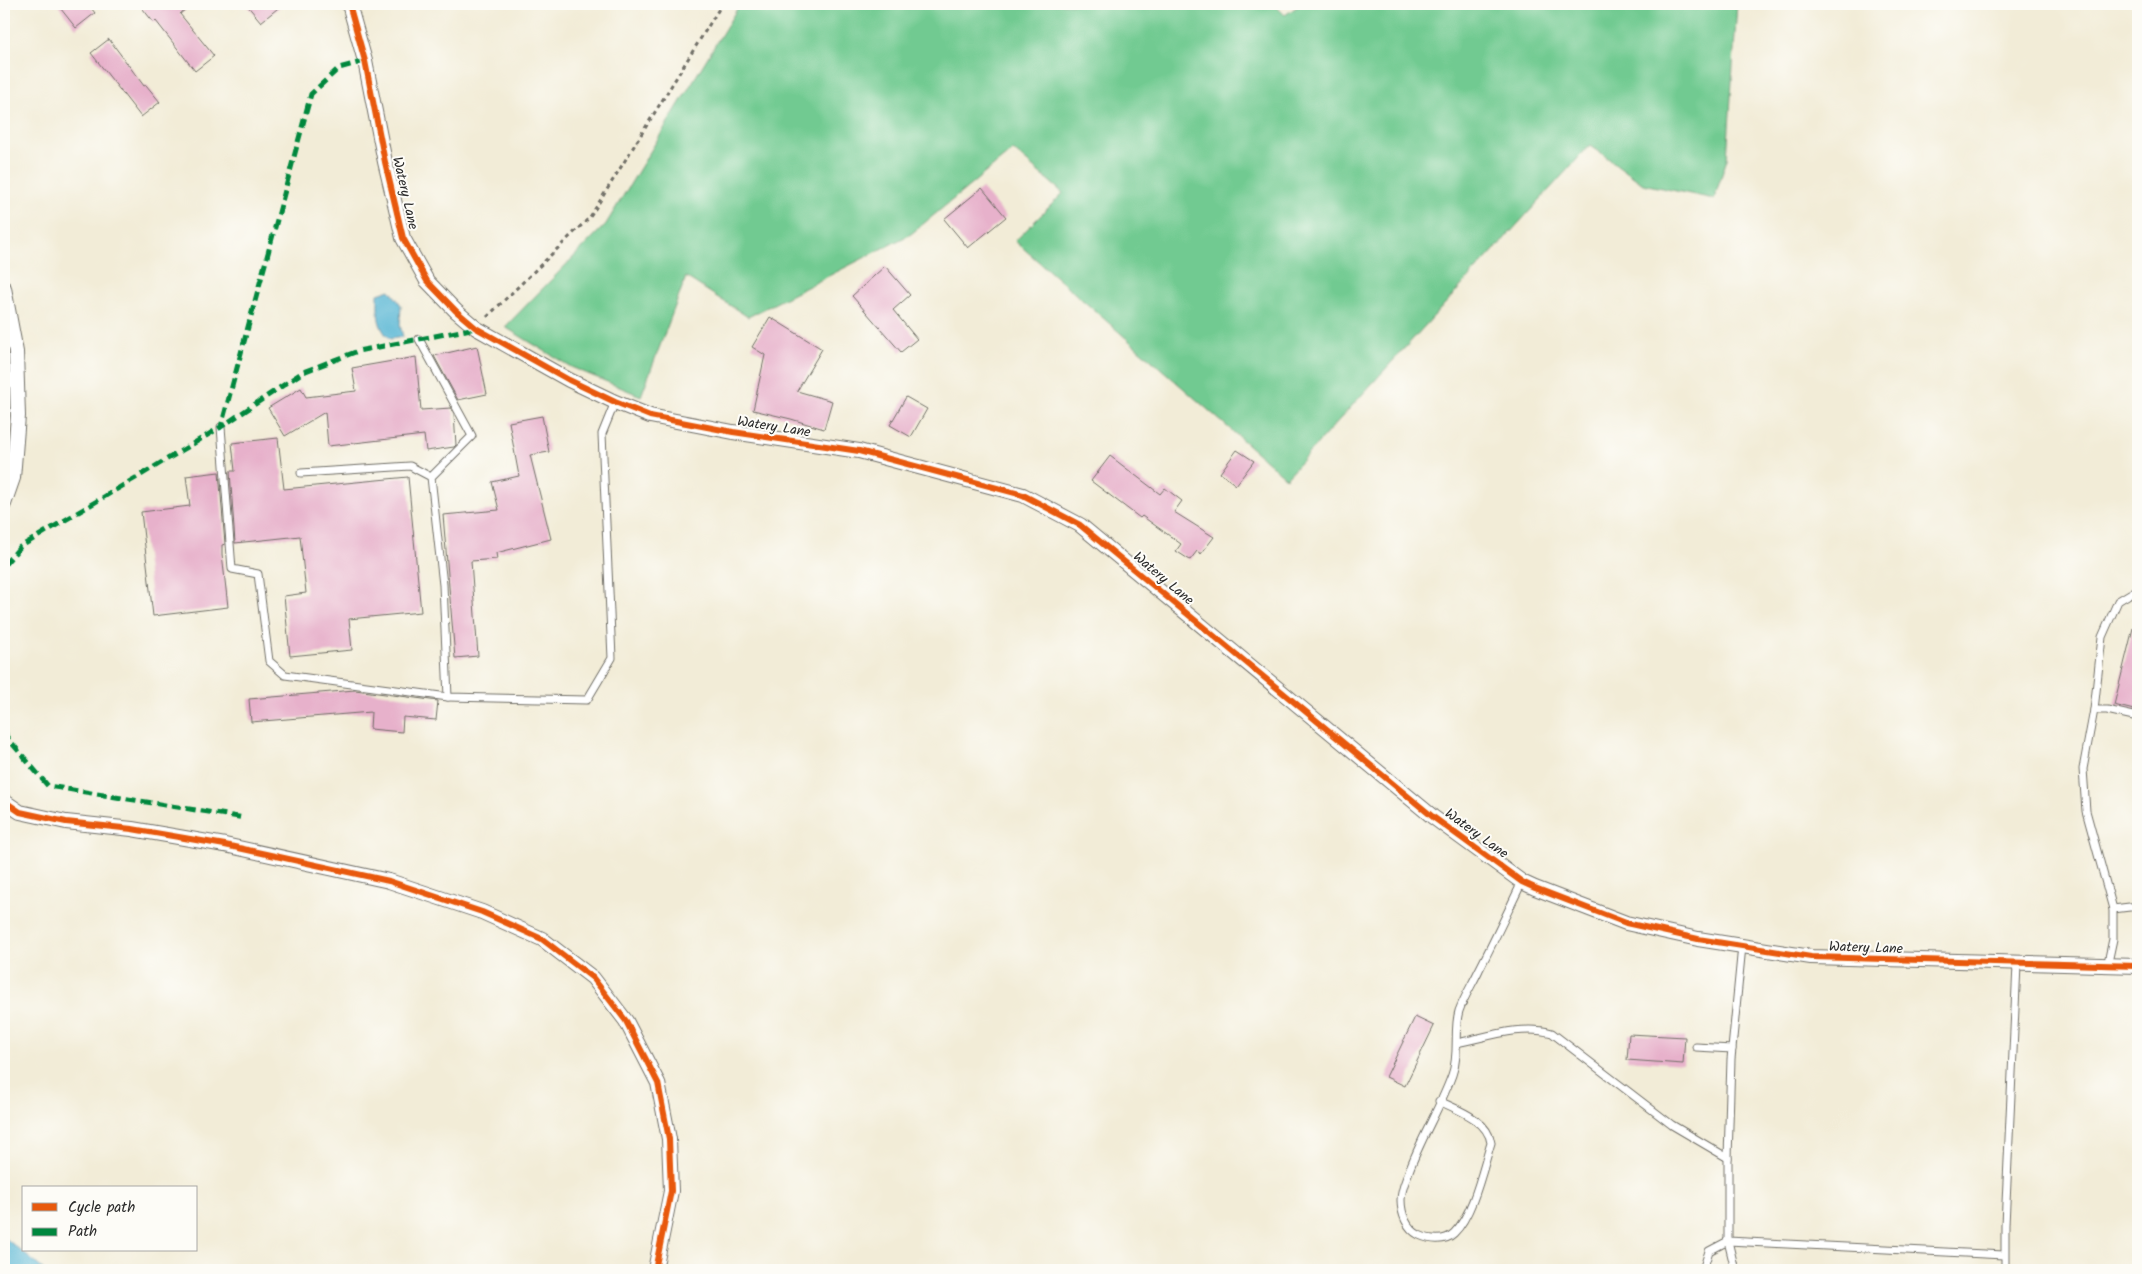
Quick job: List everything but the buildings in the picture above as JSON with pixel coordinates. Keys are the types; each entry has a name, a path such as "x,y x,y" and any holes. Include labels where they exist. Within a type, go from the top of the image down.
{"street":[{"name":"Watery Lane","path":"349,4 365,61 385,162 403,238 427,281 456,311 476,328 569,380 615,402 660,418 733,432 859,451 1023,495 1049,507 1080,525 1433,817 1522,882 1626,923 1742,946 1811,957 2017,965 2138,966"},
{"path":"4,288 16,352 18,416 14,478 4,504"},
{"path":"4,801 20,812 66,822 132,829 225,845 388,881 482,912 542,940 593,978 626,1021 658,1083 668,1139 671,1191 655,1270"}],"lane":[{"path":"419,339 472,436 431,477"},
{"path":"221,428 232,569 258,574 269,660 285,675 448,697 587,700 612,658 602,434 615,402"},
{"path":"301,473 410,466 431,477"},
{"path":"431,477 443,585 448,697"},
{"path":"2107,967 2113,939 2113,909 2086,811 2083,769 2094,710 2102,637 2118,601 2138,589"},
{"path":"2094,710 2108,710 2138,717"},
{"path":"1439,1101 1483,1126 1490,1135 1491,1143 1469,1209 1453,1235 1440,1240 1426,1238 1416,1233 1406,1224 1401,1200 1416,1150 1456,1061 1459,1012 1522,882"},
{"path":"2113,909 2138,906"},
{"path":"1735,1270 1728,1241 1728,1158 1732,1049 1742,946"},
{"path":"2005,1270 2004,1255 2017,965"},
{"path":"1457,1043 1525,1030 1540,1029 1552,1033 1672,1125 1728,1158"},
{"path":"1696,1047 1732,1049"},
{"path":"1702,1270 1709,1251 1728,1241 2004,1255"}],"path":[{"path":"476,328 590,217 722,4"}],"green space":[{"path":"740,4 1274,4 1285,15 1301,4 1737,4 1727,159 1714,199 1643,184 1590,145 1286,478 1015,241 1063,193 1013,150 911,234 748,317 686,277 641,396 571,367 505,327 606,224"}],"water":[{"path":"390,290 401,305 400,325 403,337 390,339 380,324 378,294"},
{"path":"4,1237 44,1270 4,1270"}],"marked path":[{"path":"365,61 339,68 311,94 221,427 303,372 358,351 476,328"},
{"path":"4,565 20,547 221,427"},
{"path":"4,716 6,736 48,786 245,818"}],"cycle path":[{"path":"349,4 365,61 385,162 403,238 427,281 456,311 476,328 569,380 650,416 733,432 859,451 1023,495 1080,525 1433,817 1522,882 1626,923 1698,939 1811,957 2138,966"},
{"path":"4,801 20,812 66,822 132,829 225,845 389,881 482,912 542,939 593,978 626,1021 658,1083 669,1139 671,1191 655,1270"}]}
